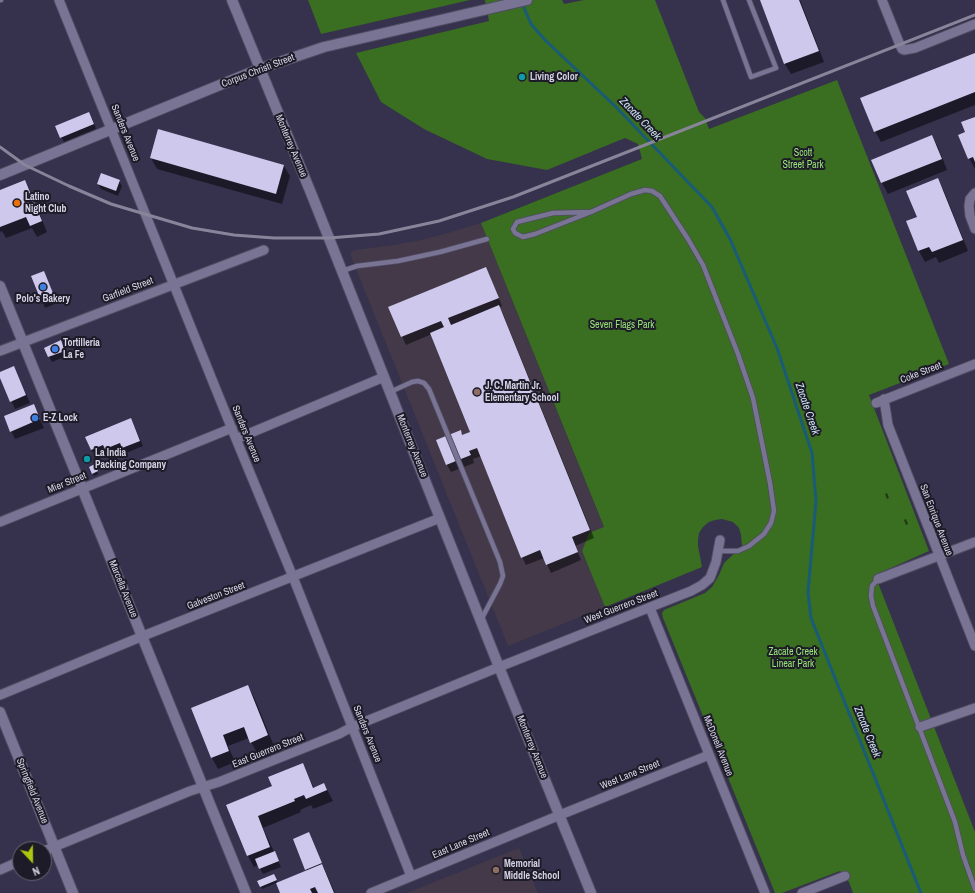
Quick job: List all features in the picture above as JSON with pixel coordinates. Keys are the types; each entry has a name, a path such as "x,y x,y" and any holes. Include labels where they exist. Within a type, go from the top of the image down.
{"street":[{"name":"Sanders Avenue","path":"59,0 293,577 412,876"},
{"name":"Monterrey Avenue","path":"232,0 591,893"},
{"name":"Corpus Christi Street","path":"0,175 259,69 324,47 527,0"},
{"path":"882,0 902,49 908,50 915,48 975,24"},
{"path":"972,196 969,206 970,216 975,229"},
{"name":"Garfield Street","path":"0,351 264,250"},
{"name":"Marcella Avenue","path":"0,286 246,893"},
{"name":"Coke Street","path":"880,401 975,364"},
{"path":"236,439 384,377"},
{"name":"San Enrique Avenue","path":"880,401 888,425 975,646"},
{"name":"Mier Street","path":"0,522 232,428"},
{"name":"Galveston Street","path":"0,695 143,636 440,518"},
{"name":"West Guerrero Street","path":"499,666 691,592 702,586 710,578 719,551 720,540"},
{"path":"878,579 975,542"},
{"name":"McDonell Avenue","path":"650,608 765,893"},
{"name":"East Guerrero Street","path":"54,847 190,791 219,782 339,734 352,727 499,666"},
{"path":"920,727 975,708"},
{"name":"Springfield Avenue","path":"0,712 73,893"},
{"name":"West Lane Street","path":"560,815 709,755"},
{"name":"East Lane Street","path":"371,893 560,815"},
{"path":"0,870 12,865"},
{"path":"802,893 845,876"}],"lane":[{"path":"723,0 751,77 776,68 749,0"},
{"path":"591,212 553,213 516,222 513,229 515,233 523,237 535,234 591,212 631,194 646,190 652,191 660,196 688,238 703,265 738,354 753,398 774,511 771,523 764,534 749,546 738,551 719,551"},
{"path":"342,271 357,266 398,261 440,252 487,239"},
{"path":"390,392 412,382 418,381 424,383 429,388 500,562 503,576 481,620"},
{"path":"878,579 872,586 871,596 873,606 955,822 975,889"}],"shaded area":[{"name":"J. C. Martin Jr. Elementary School","path":"481,223 604,528 582,551 605,607 508,646 350,254 354,250 421,240"},
{"name":"Memorial Middle School","path":"519,848 538,893 407,893"}],"green space":[{"path":"308,0 470,0 321,34"},
{"name":"Zacate Creek Linear Park","path":"485,0 562,0 564,4 584,0 655,0 699,112 705,118 709,129 837,80 949,364 869,395 929,551 875,575 975,832 975,893 853,893 849,882 840,871 782,893 775,893 662,613 664,610 705,593 712,587 724,563 742,546 739,528 733,522 722,519 715,520 709,522 703,527 699,533 698,540 702,567 605,607 582,551 589,533 604,527 481,223 642,159 638,144 625,138 547,170 487,159 424,129 381,102 356,53 489,21"}],"building":[{"path":"760,0 799,0 819,51 784,64"},
{"path":"975,53 975,92 874,132 860,98"},
{"path":"89,112 94,124 60,138 55,126"},
{"path":"975,117 975,162 973,157 968,159 958,135 965,132 961,122"},
{"path":"158,129 284,165 276,194 150,158"},
{"path":"932,135 942,159 881,183 871,160"},
{"path":"101,173 120,180 116,191 97,184"},
{"path":"938,178 963,240 932,252 929,247 918,251 906,221 917,217 906,191"},
{"name":"Latino Night Club","path":"25,180 42,221 30,226 26,217 0,227 0,190"},
{"path":"486,267 499,298 448,318 451,325 499,305 590,530 572,537 578,552 546,565 540,550 521,558 477,448 469,451 471,455 446,465 436,440 461,430 462,435 470,432 430,333 444,327 441,321 401,337 388,307"},
{"name":"Polo's Bakery","path":"44,271 55,298 42,303 31,276"},
{"name":"Tortilleria La Fe","path":"61,340 65,351 48,357 44,348"},
{"path":"14,366 26,395 10,402 0,378 0,372"},
{"path":"34,404 40,419 10,432 4,416"},
{"path":"131,418 140,441 122,448 120,443 105,449 103,445 91,450 85,437"},
{"path":"95,464 98,471 92,474 89,467"},
{"path":"248,685 268,735 250,743 244,727 223,735 229,751 211,758 191,708"},
{"path":"303,763 313,788 324,783 327,790 306,799 304,795 294,799 295,801 258,816 270,847 247,856 226,805 272,786 268,777"},
{"path":"309,832 322,863 305,870 293,839"},
{"path":"275,851 279,861 259,869 255,859"},
{"path":"322,864 334,893 318,893 315,887 310,889 312,893 280,893 276,883"},
{"path":"274,874 277,880 260,887 257,881"}],"waterway":[{"name":"Zacate Creek","path":"522,3 531,24 545,40 616,107 712,207 730,239 777,348 812,453 816,501 808,592 811,618 921,893"}],"railway":[{"path":"0,147 25,165 111,204 192,228 234,235 274,238 329,238 379,234 439,221 513,197 975,15"}],"place":[{"name":"Living Color","path":"522,77"},
{"name":"Latino Night Club","path":"17,203"},
{"name":"Polo's Bakery","path":"43,287"},
{"name":"Tortilleria La Fe","path":"55,349"},
{"name":"J. C. Martin Jr. Elementary School","path":"477,392"},
{"name":"E-Z Lock","path":"35,418"},
{"name":"La India Packing Company","path":"87,459"},
{"name":"Memorial Middle School","path":"496,870"}],"park label":[{"name":"Scott Street Park","path":"803,158"},
{"name":"Seven Flags Park","path":"622,325"}]}
